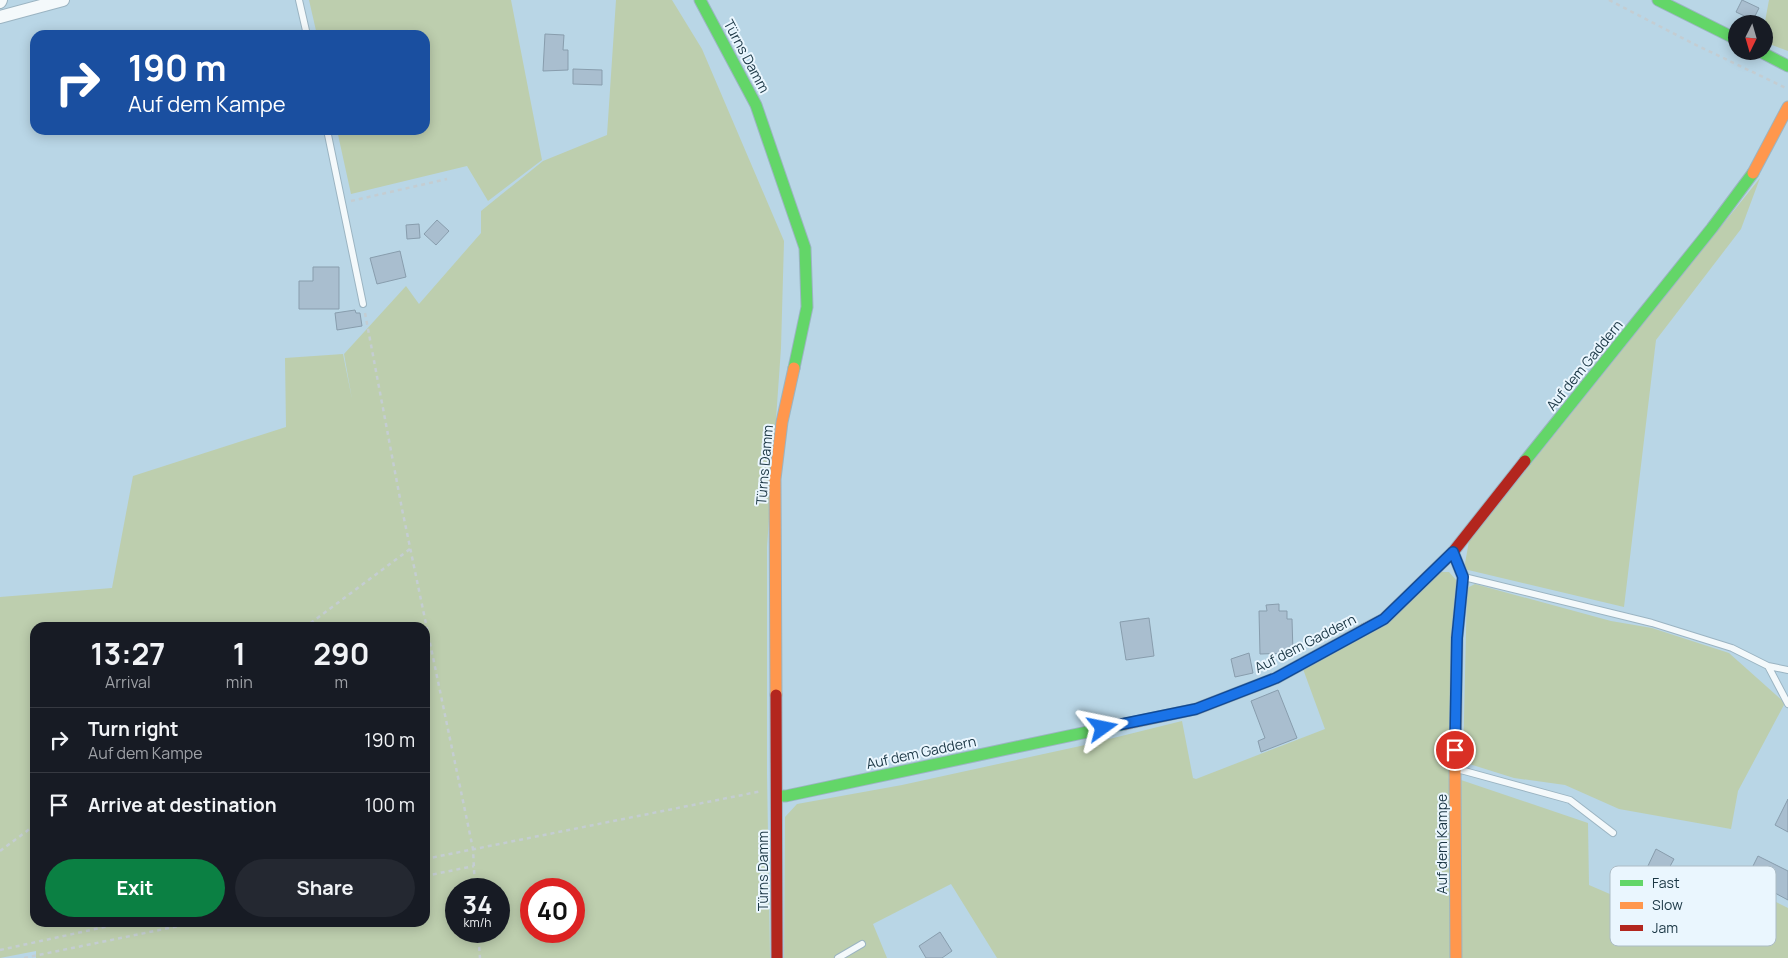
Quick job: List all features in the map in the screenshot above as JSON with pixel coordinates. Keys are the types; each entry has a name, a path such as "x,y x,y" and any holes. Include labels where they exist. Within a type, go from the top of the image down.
{"street":[{"path":"0,17 62,0"},
{"name":"Türns Damm","path":"700,0 756,105 805,248 807,307 782,422 775,479 777,958"},
{"path":"1658,0 1728,36"},
{"path":"1773,58 1788,66"},
{"name":"Auf dem Gaddern","path":"777,792 786,796 862,781 1196,709 1276,678 1384,619 1453,552 1718,221 1758,167 1788,106"},
{"name":"Auf dem Kampe","path":"1453,552 1463,577 1457,638 1455,769 1456,958"}],"lane":[{"path":"299,0 306,30"},
{"path":"328,135 363,304"},
{"path":"1463,577 1652,623 1732,648 1768,666 1788,670"},
{"path":"1768,666 1788,704"},
{"path":"1455,769 1570,800 1613,833"},
{"path":"838,958 862,944"}],"path":[{"path":"1609,0 1692,43 1788,89"},
{"path":"343,203 447,179"},
{"path":"363,304 425,622"},
{"path":"312,622 410,549"},
{"path":"430,644 473,849 475,878"},
{"path":"430,858 777,792"},
{"path":"0,851 30,829"},
{"path":"430,875 474,866"},
{"path":"0,950 105,927"},
{"path":"24,958 174,927"},
{"path":"479,943 480,958"}],"green space":[{"path":"309,0 511,0 542,160 488,201 467,166 351,194 338,135 430,135 430,30 316,30"},
{"path":"616,0 672,0 702,49 784,241 781,348 767,547 767,774 770,958 36,958 36,951 0,958 0,597 112,588 133,476 286,427 285,358 343,354 352,399 344,354 406,286 419,304 481,233 481,211 543,161 607,135"},
{"path":"1769,0 1788,0 1788,51 1773,45 1773,15 1766,15"},
{"path":"1760,178 1741,229 1656,340 1624,607 1464,569 1469,541"},
{"path":"1441,572 1449,572 1457,581 1451,958 997,958 951,884 873,924 887,958 784,958 785,817 797,804 902,785 1085,745 1182,721 1193,778 1196,779 1325,729 1303,669"},
{"path":"1475,584 1611,621 1652,628 1729,653 1785,703 1738,791 1731,829 1619,809 1565,785 1514,778 1463,762 1467,588"},
{"path":"1461,780 1588,823 1589,885 1610,894 1610,946 1776,946 1776,902 1788,908 1788,958 1461,958"}],"building":[{"path":"1742,0 1759,8 1756,15 1742,15 1736,12"},
{"path":"545,34 564,35 563,50 568,50 568,70 543,71"},
{"path":"573,69 602,70 602,85 573,84"},
{"path":"437,220 449,231 436,245 424,234"},
{"path":"419,224 420,238 407,239 406,225"},
{"path":"400,251 406,277 377,284 370,258"},
{"path":"313,267 339,267 339,309 299,309 299,281 313,281"},
{"path":"355,310 356,313 360,313 362,326 337,330 335,313"},
{"path":"1279,604 1279,611 1287,611 1287,619 1292,619 1293,653 1260,654 1259,611 1267,611 1266,605"},
{"path":"1149,618 1154,656 1126,660 1120,622"},
{"path":"1249,653 1253,673 1235,677 1231,659"},
{"path":"1278,690 1297,738 1261,752 1258,741 1265,738 1251,701"},
{"path":"1788,799 1788,832 1775,825"},
{"path":"1656,849 1674,859 1670,866 1648,866"},
{"path":"1758,856 1788,871 1788,900 1776,894 1776,866 1753,866"},
{"path":"940,932 952,951 942,958 926,958 919,946"}],"traffic: fast":[{"path":"700,0 756,105 805,248 807,307 794,368"},
{"path":"1658,0 1728,35"},
{"path":"1773,58 1788,66"},
{"path":"1525,461 1712,228 1753,173"},
{"path":"777,796 786,796 1125,724"}],"traffic: slow":[{"path":"1753,173 1788,107"},
{"path":"776,695 775,479 782,422 794,368"},
{"path":"1453,552 1463,577 1457,638 1455,769 1456,958"},
{"path":"1125,724 1196,709 1276,678 1365,629"}],"traffic: jam":[{"path":"1365,629 1384,619 1453,552 1525,461"},
{"path":"776,695 777,958"}],"route":[{"path":"1103,728 1196,709 1276,678 1384,619 1453,552 1463,577 1457,638 1455,750"}]}
